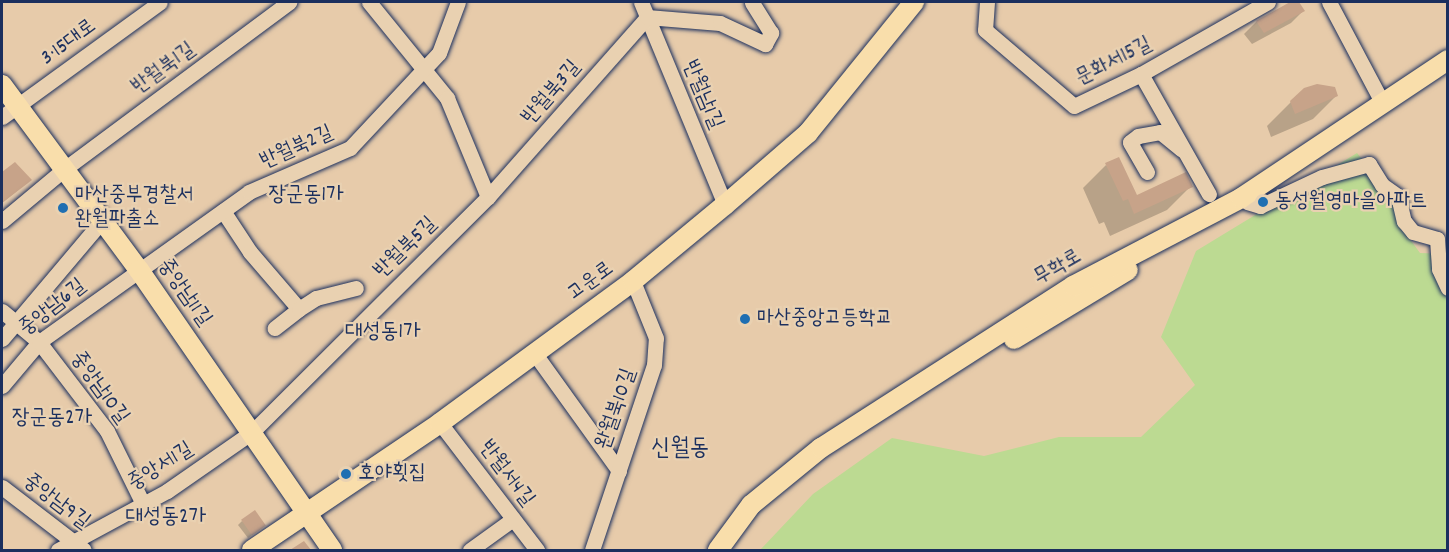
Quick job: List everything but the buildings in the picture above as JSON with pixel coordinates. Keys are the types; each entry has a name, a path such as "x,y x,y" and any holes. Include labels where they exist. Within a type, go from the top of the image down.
{"main road":[{"name":"고운로","path":"252,550 305,512 441,423 633,281 725,205 808,133 914,2"},
{"name":"무학로","path":"718,550 751,505 821,448 1072,286 1241,198 1448,60"},
{"name":"무학로","path":"731,550 763,510 816,463 1015,338 1247,202 1448,76"},
{"name":"중앙남11길","path":"2,86 8,112 63,170 139,270 332,550"}],"street":[{"name":"3·15대로","path":"8,112 160,2"},
{"name":"반월북1길","path":"2,221 63,170 289,2"},
{"path":"389,2 373,6 447,98 460,123 488,197"},
{"name":"반월북2길","path":"139,270 249,192 350,148 439,53 458,2"},
{"name":"반월남1길","path":"641,2 725,205"},
{"path":"647,16 720,23 765,44 771,33 752,2"},
{"name":"문화서15길","path":"987,2 985,30 1074,106 1141,74 1268,2"},
{"path":"1329,2 1382,102"},
{"name":"반월북3길","path":"488,197 647,16"},
{"path":"1141,74 1209,194"},
{"path":"1147,172 1130,142 1138,136 1160,132 1184,151"},
{"path":"1247,202 1260,206 1322,177 1369,164 1382,185 1398,196 1404,221 1413,232 1437,239 1439,269 1448,288"},
{"name":"반월북5길","path":"252,432 488,197"},
{"path":"223,211 250,252 299,309"},
{"path":"2,339 101,222"},
{"name":"중앙남6길","path":"2,386 39,342 139,270"},
{"name":"완월북10길","path":"592,550 654,365 656,338 633,281"},
{"path":"275,328 316,298 356,288"},
{"name":"중앙남10길","path":"2,311 39,342 107,431 143,504"},
{"path":"535,354 619,471"},
{"name":"반월서4길","path":"441,423 537,550"},
{"name":"중앙서1길","path":"58,550 79,545 252,432"},
{"name":"중앙남9길","path":"2,487 79,545"},
{"path":"470,550 513,519"}],"path":[{"path":"1448,424 1448,432"}],"green space":[{"path":"1357,153 1398,203 1404,231 1420,253 1447,254 1447,550 760,550 813,494 892,438 984,456 1059,437 1141,437 1195,385 1161,337 1196,251"}],"place":[{"name":"동성월영마을아파트","path":"1263,202"},
{"name":"마산중부경찰서 완월파출소","path":"63,208"},
{"name":"마산중앙고등학교","path":"745,319"},
{"name":"호야횟집","path":"346,474"}],"district":[{"name":"장군동1가","path":"306,196"},
{"name":"대성동1가","path":"383,333"},
{"name":"장군동2가","path":"52,419"},
{"name":"신월동","path":"680,450"},
{"name":"대성동2가","path":"166,518"}]}
